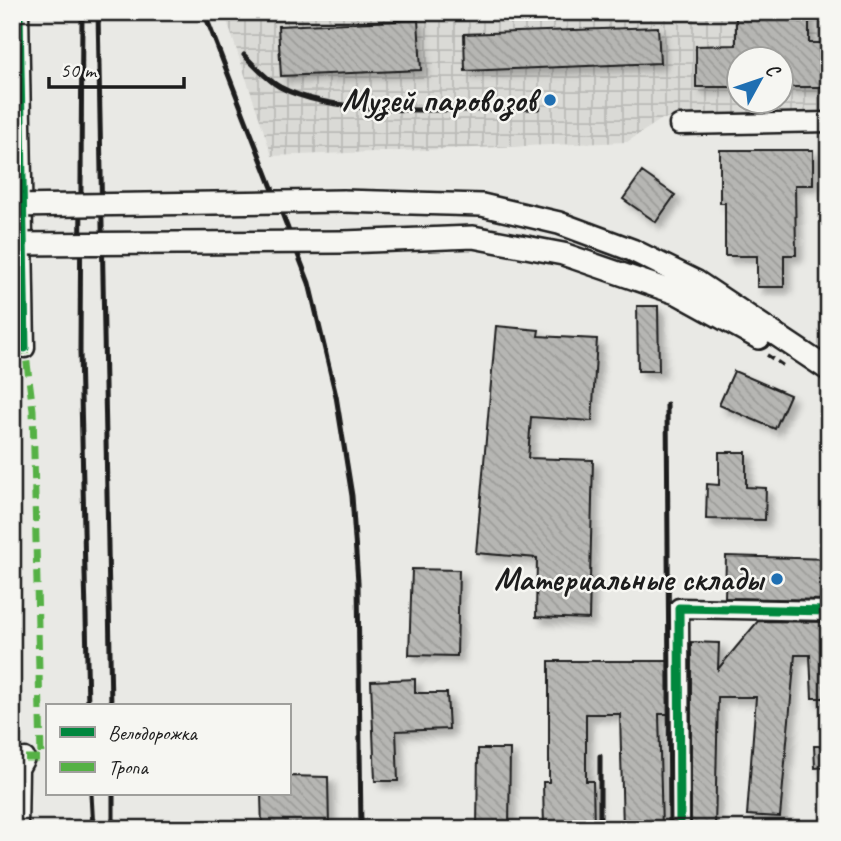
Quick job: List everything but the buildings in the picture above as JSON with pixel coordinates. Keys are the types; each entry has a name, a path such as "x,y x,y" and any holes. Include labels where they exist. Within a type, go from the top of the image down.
{"main road":[{"path":"12,206 344,201 482,205 559,223 632,250 697,282 829,369"},
{"path":"12,244 344,242 473,237 563,254 679,294 829,376"}],"street":[{"path":"19,12 16,48 25,348"},
{"path":"679,125 829,122"},
{"path":"680,829 679,608 829,611"},
{"path":"18,829 19,763"}],"path":[{"path":"759,350 794,371"}],"shaded area":[{"path":"224,12 829,12 829,88 821,90 821,112 796,113 796,46 726,46 726,116 730,116 662,119 627,142 272,156"}],"railway":[{"path":"82,12 80,351 88,704"},
{"path":"98,12 111,704"},
{"path":"204,12 309,283 336,396 352,496 358,582 361,829"},
{"path":"244,55 280,87 305,97 336,104 406,110 539,108"},
{"path":"667,404 670,829"},
{"path":"600,756 600,829"},
{"path":"91,796 93,829"},
{"path":"113,796 113,829"}],"marked path":[{"path":"25,348 33,410 41,758 25,758"}],"cycle path":[{"path":"19,12 25,348"},
{"path":"680,829 679,608 829,611"}],"place":[{"name":"Музей паровозов","path":"550,100"},
{"name":"Материальные склады","path":"777,579"}]}
